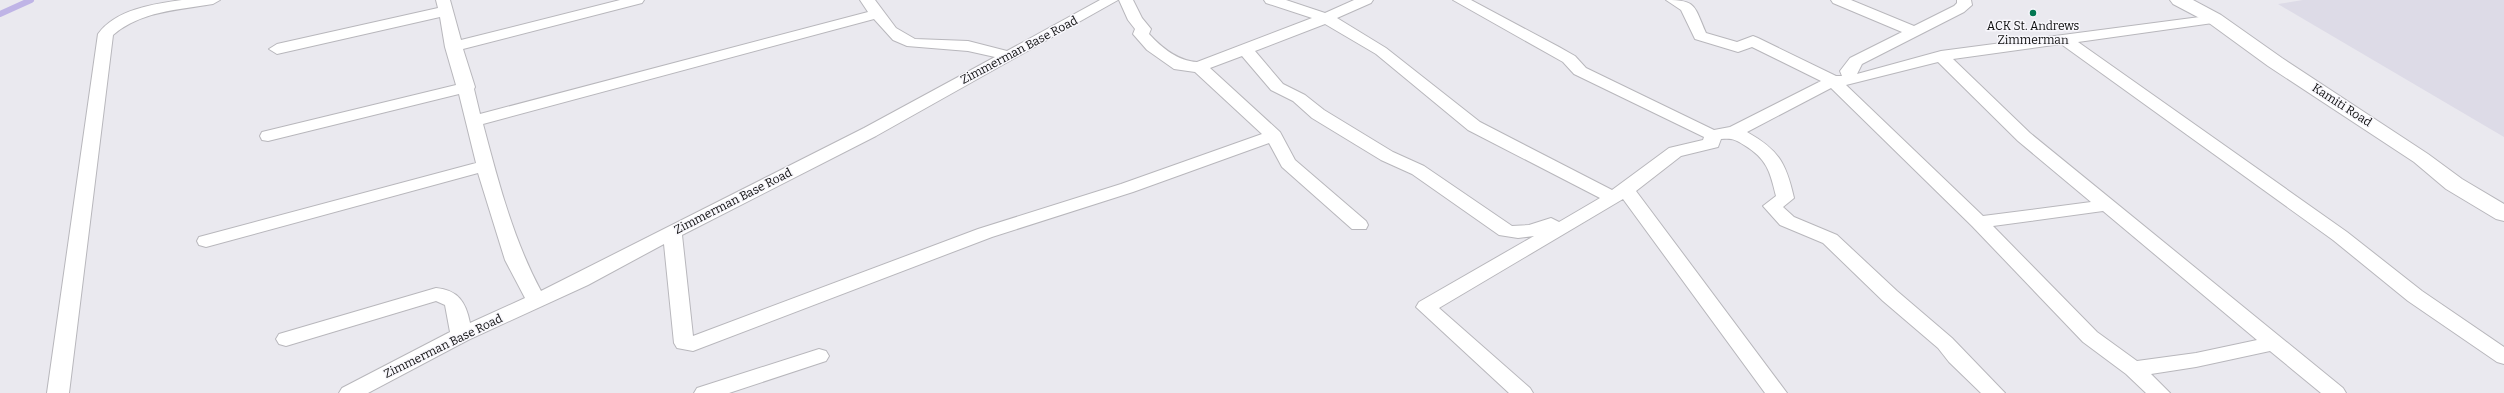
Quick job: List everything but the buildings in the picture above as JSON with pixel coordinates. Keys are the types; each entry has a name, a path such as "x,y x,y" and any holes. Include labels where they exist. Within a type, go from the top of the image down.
{"main road":[{"name":"Kamiti Road","path":"2179,0 2215,19 2281,66 2422,158 2454,184 2504,214"}],"street":[{"path":"58,393 106,34 120,22 134,16 213,0"},
{"path":"453,47 637,0"},
{"path":"867,0 877,14 898,37 912,42 968,46 1009,56"},
{"name":"Zimmerman Base Road","path":"350,393 461,335 581,281 672,232 870,132 1111,0"},
{"path":"1126,0 1135,20 1143,28 1141,34 1152,47 1180,66 1199,67 1326,18 1366,0"},
{"path":"1270,0 1326,18 1381,51 1474,126 1619,193 1776,393"},
{"path":"1460,0 1554,50 1569,59 1580,71 1712,135 1734,132 1842,80 1941,56 2062,38 2215,19"},
{"path":"1673,0 1687,7 1700,36 1738,47 1753,41 1842,80 2090,337 2133,369 2159,393"},
{"path":"1838,0 1913,31"},
{"path":"1842,80 1850,66 1913,31 1965,5 1964,0"},
{"path":"277,49 446,4 453,47 466,87 485,166 515,260 537,302"},
{"path":"475,121 877,14"},
{"path":"2062,38 2340,236 2415,296 2504,357"},
{"path":"1245,49 1277,87 1299,98 1318,114 1387,156 1418,170 1506,231 1516,234 1542,228 1619,193"},
{"path":"1941,56 2024,137 2109,205 2335,393"},
{"path":"1199,67 1274,136 1288,163 1359,225"},
{"path":"268,136 466,87"},
{"path":"1734,132 1772,156 1781,177 1785,198 1772,206 1787,221 1830,239 1890,296 1945,343 1956,357 1994,393"},
{"path":"1522,393 1426,307 1619,193 1675,152 1712,143 1712,135"},
{"path":"672,232 684,343 693,344 985,233 1120,191 1274,136"},
{"path":"206,241 485,166"},
{"path":"1979,222 2109,205"},
{"path":"286,339 436,294 449,296 455,302 461,335"},
{"path":"2133,369 2196,360 2274,343"},
{"path":"705,393 819,356"}],"shaded area":[{"path":"2303,0 2504,0 2504,137 2278,4"}],"waterway":[{"path":"0,14 31,0"}],"place":[{"name":"ACK St. Andrews Zimmerman","path":"2033,13"}]}
